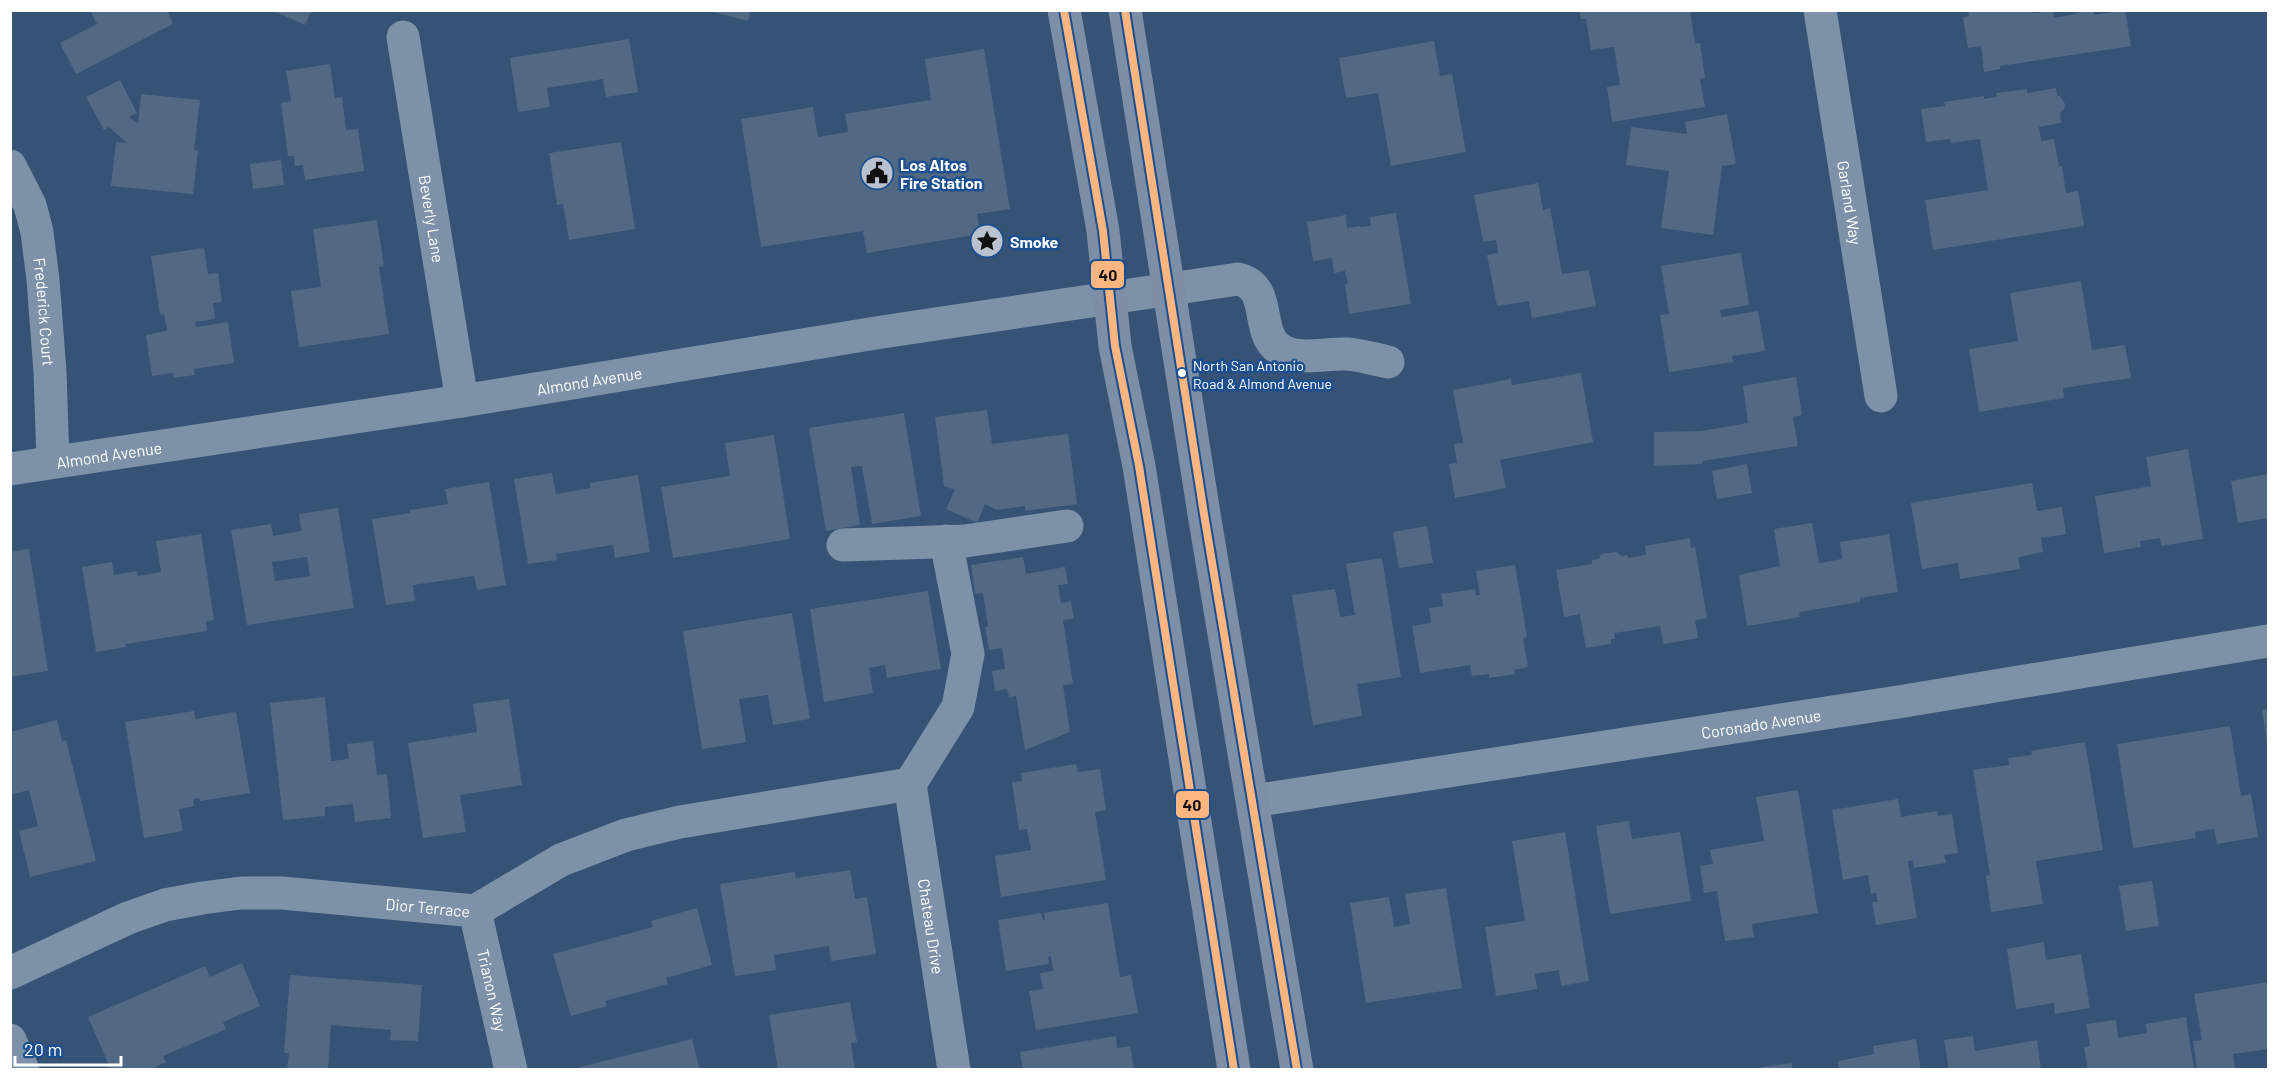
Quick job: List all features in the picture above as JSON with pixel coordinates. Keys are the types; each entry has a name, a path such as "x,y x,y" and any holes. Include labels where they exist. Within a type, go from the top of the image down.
{"main road":[{"path":"1064,10 1103,231 1115,346 1141,478 1234,1070"},
{"path":"1125,10 1204,514 1297,1070"}],"street":[{"name":"Garland Way","path":"1820,10 1881,396"},
{"name":"Beverly Lane","path":"403,37 462,400"},
{"name":"Frederick Court","path":"10,166 30,205 37,232 50,372 53,462"},
{"name":"Almond Avenue","path":"10,469 462,400 882,332 1238,279 1248,282 1257,293 1270,337 1275,346 1285,352 1296,355 1348,354 1388,362"},
{"path":"843,545 965,541 1067,526"},
{"path":"910,784 958,707 968,654 946,542"},
{"name":"Coronado Avenue","path":"1253,801 1863,707 2268,641"},
{"name":"Dior Terrace","path":"10,973 128,918 165,905 202,898 241,893 282,893 475,911 561,860 626,835 680,822 910,784"},
{"name":"Chateau Drive","path":"910,784 954,1070"},
{"name":"Trianon Way","path":"475,911 511,1070"},
{"path":"10,1040 23,1070"}],"building":[{"path":"90,10 167,10 173,24 76,74 60,43 97,24"},
{"path":"272,10 312,10 305,25"},
{"path":"706,10 751,10 748,21"},
{"path":"1579,10 1690,10 1695,44 1700,43 1705,78 1700,79 1705,107 1612,122 1607,87 1620,85 1614,47 1591,50 1586,19 1581,19"},
{"path":"1968,10 2034,10 2034,13 2053,11 2054,18 2076,14 2084,10 2094,11 2094,15 2125,10 2131,46 2000,66 2000,69 1984,72 1981,46 1968,48 1963,17 1969,16"},
{"path":"629,39 638,92 606,97 603,79 547,88 550,107 518,112 510,58"},
{"path":"1434,41 1440,76 1452,74 1466,152 1391,166 1378,93 1346,98 1339,58"},
{"name":"Los Altos Fire Station","path":"984,49 1010,209 977,214 980,234 867,253 863,231 761,247 741,119 813,107 818,137 848,132 845,114 931,100 925,59"},
{"path":"330,64 335,98 342,97 346,130 358,129 364,171 305,180 303,165 295,166 294,156 288,156 281,103 291,101 286,71"},
{"path":"120,80 137,113 129,117 138,124 141,94 200,100 194,150 198,150 193,194 111,186 116,142 127,143 109,127 104,130 86,97"},
{"path":"2056,88 2057,96 2060,96 2065,104 2060,113 2061,123 2039,127 2041,141 2054,139 2059,166 2062,166 2066,193 2078,191 2084,226 1933,250 1925,200 1988,190 1980,139 1951,143 1950,139 1926,142 1921,109 1945,106 1944,102 1984,96 1984,99 1997,97 1996,93 2027,89 2027,93"},
{"path":"1727,114 1736,164 1722,166 1713,235 1661,228 1669,171 1626,165 1631,127 1687,134 1685,122"},
{"path":"621,142 635,229 569,240 563,204 557,205 549,153"},
{"path":"281,160 284,185 253,189 250,164"},
{"path":"1538,183 1543,210 1550,208 1562,274 1589,270 1596,306 1532,318 1529,301 1497,306 1487,255 1498,253 1496,240 1483,242 1474,195"},
{"path":"1396,213 1411,304 1349,314 1345,284 1348,283 1345,271 1334,273 1332,258 1313,261 1307,222 1346,215 1347,228 1371,226 1370,217"},
{"path":"377,220 384,266 379,267 389,334 299,347 291,291 321,287 313,229"},
{"path":"204,248 208,274 218,273 222,302 213,303 215,319 195,322 196,327 228,322 234,363 194,369 195,375 174,378 173,373 152,376 146,335 167,331 164,314 160,315 151,256"},
{"path":"1741,253 1749,305 1720,310 1721,317 1758,311 1765,351 1732,356 1733,362 1669,372 1660,315 1669,314 1661,266"},
{"path":"2081,281 2092,350 2125,345 2131,378 2063,388 2064,398 1979,412 1969,349 2018,341 2010,293"},
{"path":"1581,373 1593,442 1500,460 1506,488 1455,498 1449,464 1457,463 1454,444 1463,443 1453,390 1511,379 1512,385"},
{"path":"1796,377 1802,415 1793,417 1798,446 1702,461 1702,464 1654,466 1654,432 1701,431 1748,423 1743,386"},
{"path":"987,410 992,444 1068,434 1077,504 1025,511 1025,506 997,510 985,504 977,523 946,509 955,490 944,486 935,417"},
{"path":"904,413 921,516 872,524 862,466 851,467 860,525 826,531 809,428"},
{"path":"774,435 790,539 673,558 661,487 730,476 725,443"},
{"path":"2188,449 2203,539 2161,546 2160,538 2140,541 2141,547 2104,553 2095,496 2151,486 2146,457"},
{"path":"1747,464 1752,493 1717,499 1712,471"},
{"path":"552,473 556,494 590,488 590,483 638,475 650,552 615,558 613,545 556,554 557,560 528,564 514,479"},
{"path":"2268,474 2268,518 2238,523 2231,481"},
{"path":"489,482 506,585 477,590 474,576 413,585 415,601 386,605 372,519 448,504 445,489"},
{"path":"2032,483 2037,511 2062,507 2066,534 2041,538 2043,552 2018,557 2020,569 1960,579 1958,563 1922,569 1911,503"},
{"path":"338,508 354,608 247,625 231,530 271,524 273,536 301,531 299,514","holes":["307,557 310,576 275,581 272,562"]},
{"path":"1812,523 1819,563 1842,559 1840,542 1889,534 1898,592 1860,598 1860,602 1799,612 1800,617 1747,626 1739,575 1780,566 1774,529"},
{"path":"1427,526 1433,563 1399,568 1393,532"},
{"path":"201,534 214,620 206,621 207,631 125,644 126,647 96,652 82,567 112,562 114,575 137,571 138,576 161,572 156,541"},
{"path":"1690,538 1691,548 1695,547 1707,618 1695,620 1698,638 1663,644 1660,626 1614,633 1615,639 1611,639 1611,644 1586,648 1580,614 1564,617 1556,570 1592,564 1592,560 1599,559 1601,554 1616,552 1622,556 1627,555 1628,558 1646,555 1645,546"},
{"path":"29,549 48,671 10,677 10,552"},
{"path":"1023,557 1026,574 1065,567 1068,584 1058,585 1061,603 1071,601 1074,619 1063,620 1073,684 1063,685 1070,732 1025,750 1016,696 1009,697 1007,689 995,691 992,671 1005,669 1002,648 989,650 983,593 975,594 971,565"},
{"path":"1382,558 1401,677 1357,684 1362,716 1313,725 1292,595 1335,589 1340,617 1355,615 1346,564"},
{"path":"1515,565 1527,637 1523,638 1528,667 1514,670 1515,674 1489,678 1489,674 1472,676 1470,665 1420,673 1412,626 1431,623 1429,608 1443,606 1441,594 1475,589 1476,595 1480,595 1476,571"},
{"path":"928,591 941,669 887,678 885,665 869,668 873,693 824,702 810,609"},
{"path":"792,613 810,719 773,725 768,695 739,699 746,742 702,749 683,631"},
{"path":"325,697 331,761 349,759 347,744 373,741 377,775 387,774 391,818 355,822 353,804 325,807 325,816 283,820 270,703"},
{"path":"509,699 522,785 460,795 466,832 423,838 408,743 477,732 473,704"},
{"path":"2268,709 2268,742 2267,742 2262,710"},
{"path":"194,711 195,719 236,712 250,793 200,801 199,798 193,799 194,806 179,809 183,831 144,838 125,722"},
{"path":"57,720 62,741 66,740 96,861 30,877 19,831 38,826 29,790 10,795 10,732"},
{"path":"2230,726 2241,796 2251,794 2258,837 2217,844 2214,829 2195,832 2196,838 2133,848 2117,744"},
{"path":"2085,742 2103,850 2036,861 2043,904 1991,912 1986,876 1990,875 1973,770 2009,765 2008,758 2032,755 2031,751"},
{"path":"1076,764 1078,772 1100,769 1106,810 1095,812 1106,880 1001,897 995,856 1031,850 1027,829 1019,830 1012,782 1022,781 1021,773"},
{"path":"1798,790 1818,913 1752,924 1754,937 1725,941 1717,891 1704,893 1700,866 1713,864 1710,850 1764,841 1756,797"},
{"path":"1898,799 1901,817 1937,811 1938,816 1952,814 1958,853 1944,855 1946,863 1914,868 1913,860 1908,861 1917,918 1876,925 1872,902 1878,902 1876,893 1871,894 1868,875 1843,880 1832,810"},
{"path":"1629,821 1632,839 1680,832 1691,901 1610,914 1596,826"},
{"path":"1565,832 1589,981 1561,986 1559,970 1535,974 1537,989 1496,996 1485,927 1525,921 1512,841"},
{"path":"850,870 855,899 867,897 876,954 831,961 829,946 774,955 776,970 735,976 720,884 795,872 796,878"},
{"path":"2152,881 2159,926 2126,931 2119,886"},
{"path":"1446,888 1462,988 1366,1003 1350,903 1389,897 1394,927 1410,924 1405,894"},
{"path":"1108,903 1120,977 1131,975 1138,1013 1036,1030 1029,991 1043,989 1040,973 1053,971 1051,956 1048,957 1049,964 1006,971 998,920 1041,913 1045,920 1044,913"},
{"path":"697,908 712,965 666,978 668,984 605,1001 607,1006 571,1016 553,954 653,927 651,921"},
{"path":"2044,942 2046,960 2081,954 2090,1008 2055,1014 2054,1003 2016,1009 2007,949"},
{"path":"242,963 260,1006 223,1022 226,1029 163,1056 166,1062 149,1070 111,1070 88,1017 205,966 210,977"},
{"path":"290,975 422,985 418,1041 390,1040 391,1030 331,1025 328,1070 287,1070 289,1053 284,1053"},
{"path":"2268,982 2268,1049 2233,1054 2235,1070 2197,1070 2193,1041 2202,1040 2194,994"},
{"path":"850,1002 857,1042 851,1043 855,1070 778,1070 769,1015"},
{"path":"2186,1017 2194,1070 2088,1070 2084,1047 2090,1046 2086,1024 2116,1020 2118,1038 2147,1033 2146,1024"},
{"path":"1116,1036 1117,1048 1130,1046 1134,1070 1023,1070 1020,1052"},
{"path":"1973,1036 1975,1051 2037,1040 2041,1070 1949,1070 1944,1040"},
{"path":"692,1039 700,1070 581,1070 580,1067"},
{"path":"1916,1039 1921,1070 1839,1070 1838,1061 1874,1054 1873,1046"},
{"path":"1791,1063 1793,1070 1757,1070 1757,1068"}],"transit line":[{"name":"40","path":"1064,10 1103,231 1115,346 1139,466 1234,1070"},
{"name":"40","path":"1125,10 1204,514 1297,1070"}],"place":[{"name":"Los Altos Fire Station","path":"877,173"},
{"name":"Smoke","path":"987,241"},
{"name":"North San Antonio Road & Almond Avenue","path":"1182,373"}]}
